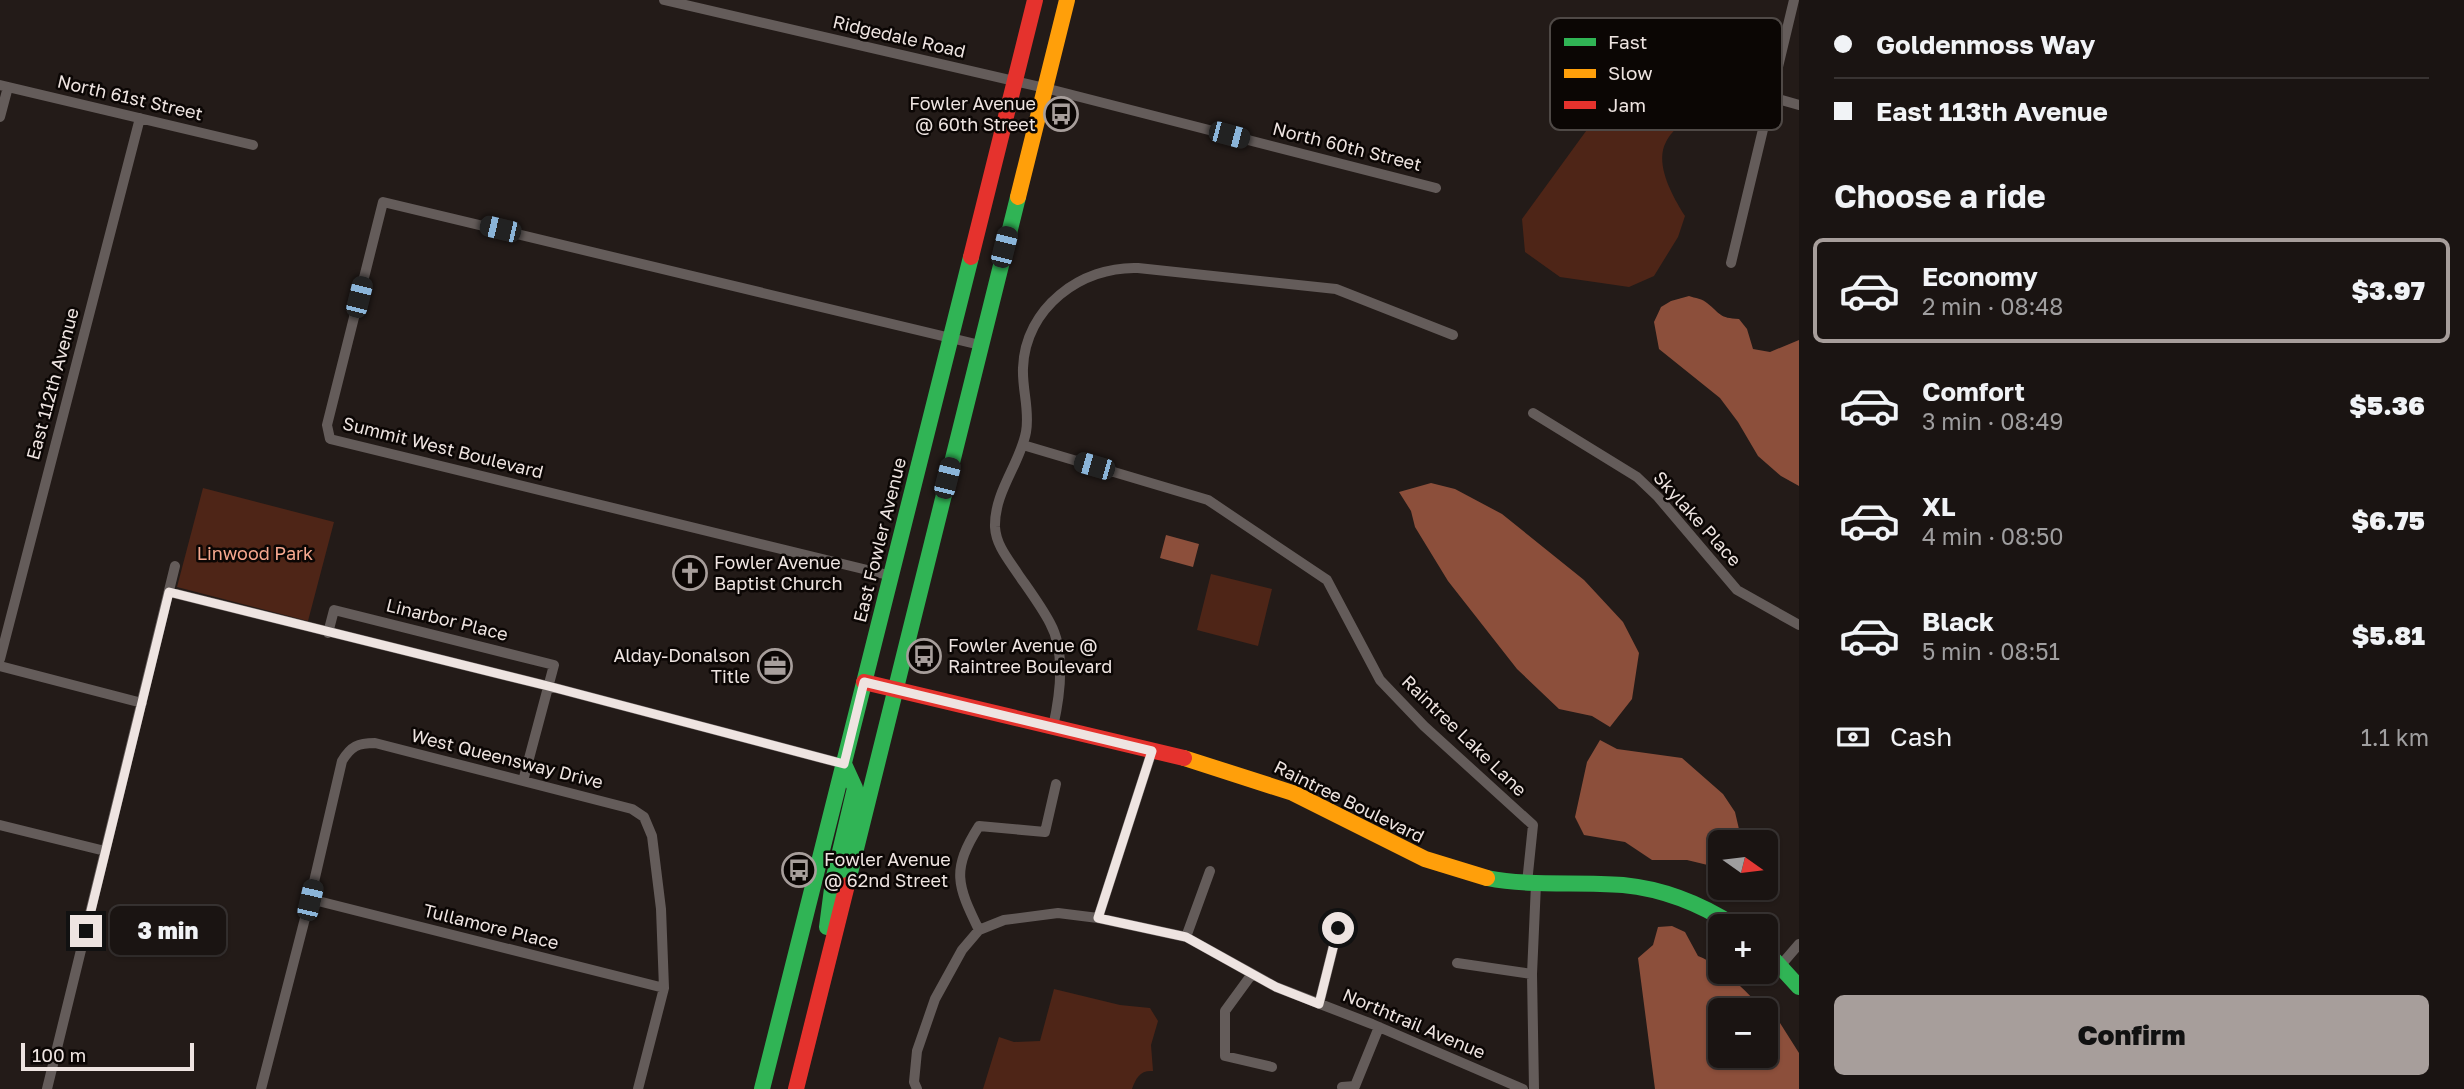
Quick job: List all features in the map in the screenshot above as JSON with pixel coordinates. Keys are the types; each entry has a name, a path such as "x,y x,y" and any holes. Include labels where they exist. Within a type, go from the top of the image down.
{"main road":[{"name":"East Fowler Avenue","path":"762,1089 1035,0"},
{"path":"796,1089 1067,0"},
{"name":"Raintree Boulevard","path":"864,682 1152,751 1274,785 1400,850 1462,871 1531,883 1612,885 1648,889 1685,900 1712,914"},
{"path":"816,1014 833,881 855,788 844,764"},
{"path":"1778,962 1799,987"}],"street":[{"name":"Ridgedale Road","path":"664,0 1045,88"},
{"path":"1782,51 1794,0"},
{"path":"0,117 4,86"},
{"name":"North 61st Street","path":"4,86 253,145"},
{"name":"North 60th Street","path":"1045,88 1436,188"},
{"path":"1782,100 1799,105"},
{"name":"East 112th Avenue","path":"0,659 141,118"},
{"path":"1731,263 1763,130"},
{"name":"Summit West Boulevard","path":"892,576 330,439 327,425 383,202 979,345"},
{"path":"1053,727 1060,659 1052,625 999,545 995,527 999,502 1023,445 1028,420 1024,353 1035,326 1047,307 1074,283 1099,272 1112,268 1138,268 1322,286 1453,335"},
{"name":"Skylake Place","path":"1533,413 1637,477 1658,497 1737,590 1799,625"},
{"name":"Raintree Lake Lane","path":"1023,445 1208,500 1327,580 1380,680 1424,726 1533,825 1528,858 1531,883"},
{"path":"47,1089 175,566"},
{"path":"169,592 548,686 844,764"},
{"name":"Linarbor Place","path":"328,633 334,610 554,665 548,686"},
{"path":"0,666 142,703"},
{"path":"523,781 548,686"},
{"name":"West Queensway Drive","path":"310,900 342,761 349,749 360,743 374,743 632,809 644,817 652,836 662,909 664,988"},
{"path":"1098,918 1152,751"},
{"path":"917,1089 914,1082 917,1051 935,999 962,950 979,929 964,900 958,879 966,846 979,826 1045,832 1056,784"},
{"path":"0,825 105,851"},
{"path":"1186,937 1210,871"},
{"path":"1531,883 1534,1089"},
{"path":"261,1089 310,900"},
{"name":"Tullamore Place","path":"310,900 664,988"},
{"name":"Northtrail Avenue","path":"979,929 1004,920 1058,913 1098,918 1186,937 1276,987 1379,1027 1522,1089"},
{"path":"1319,1004 1338,928"},
{"path":"1781,965 1799,944"},
{"path":"1457,964 1532,974"},
{"path":"1252,974 1225,1010 1225,1056 1272,1067"},
{"path":"638,1089 664,988"},
{"path":"1342,1087 1355,1086 1379,1027"}],"green space":[{"path":"1587,130 1675,130 1666,142 1662,160 1666,180 1685,216 1678,237 1654,276 1629,287 1560,277 1525,252 1522,219"},
{"name":"Linwood Park","path":"203,488 334,522 308,621 177,587"},
{"path":"1211,574 1272,589 1258,646 1197,630"},
{"path":"1054,989 1120,1005 1150,1008 1158,1021 1151,1045 1153,1071 1139,1076 1132,1089 983,1089 999,1037 1014,1042 1040,1041"}],"shaded area":[{"path":"1689,296 1705,302 1724,316 1739,319 1747,329 1753,349 1770,352 1799,340 1799,486 1781,476 1758,456 1720,398 1659,349 1654,322 1661,307"},
{"path":"1431,483 1455,489 1502,514 1584,580 1623,622 1639,653 1632,699 1610,727 1592,716 1559,709 1517,669 1448,581 1415,527 1411,511 1399,492"},
{"path":"1166,535 1199,544 1193,567 1160,558"},
{"path":"1600,740 1617,749 1682,758 1723,794 1735,812 1739,830 1708,830 1708,865 1687,860 1652,860 1625,842 1584,835 1575,817 1587,762"},
{"path":"1672,926 1685,932 1698,956 1708,961 1708,984 1738,984 1752,998 1708,998 1708,1068 1778,1068 1778,1021 1799,1053 1799,1089 1655,1089 1638,958 1653,945 1658,927"}],"traffic: fast":[{"path":"847,885 1018,197"},
{"path":"762,1089 971,257"},
{"path":"827,927 833,881 855,788 844,764"},
{"path":"1487,878 1638,887 1682,899 1714,914"},
{"path":"1778,964 1799,987"}],"traffic: slow":[{"path":"1018,197 1067,0"},
{"path":"1184,758 1293,793 1425,859 1487,878"}],"traffic: jam":[{"path":"971,257 1035,0"},
{"path":"864,682 1184,758"},
{"path":"796,1089 847,885"}],"place":[{"name":"Fowler Avenue @ 60th Street","path":"1061,114"},
{"name":"Fowler Avenue Baptist Church","path":"690,573"},
{"name":"Fowler Avenue @ Raintree Boulevard","path":"924,656"},
{"name":"Alday-Donalson Title","path":"775,666"},
{"name":"Fowler Avenue @ 62nd Street","path":"799,870"}],"route":[{"path":"86,931 169,592 548,686 844,764 864,682 1152,751 1098,918 1186,937 1276,987 1319,1004 1338,928"}]}
